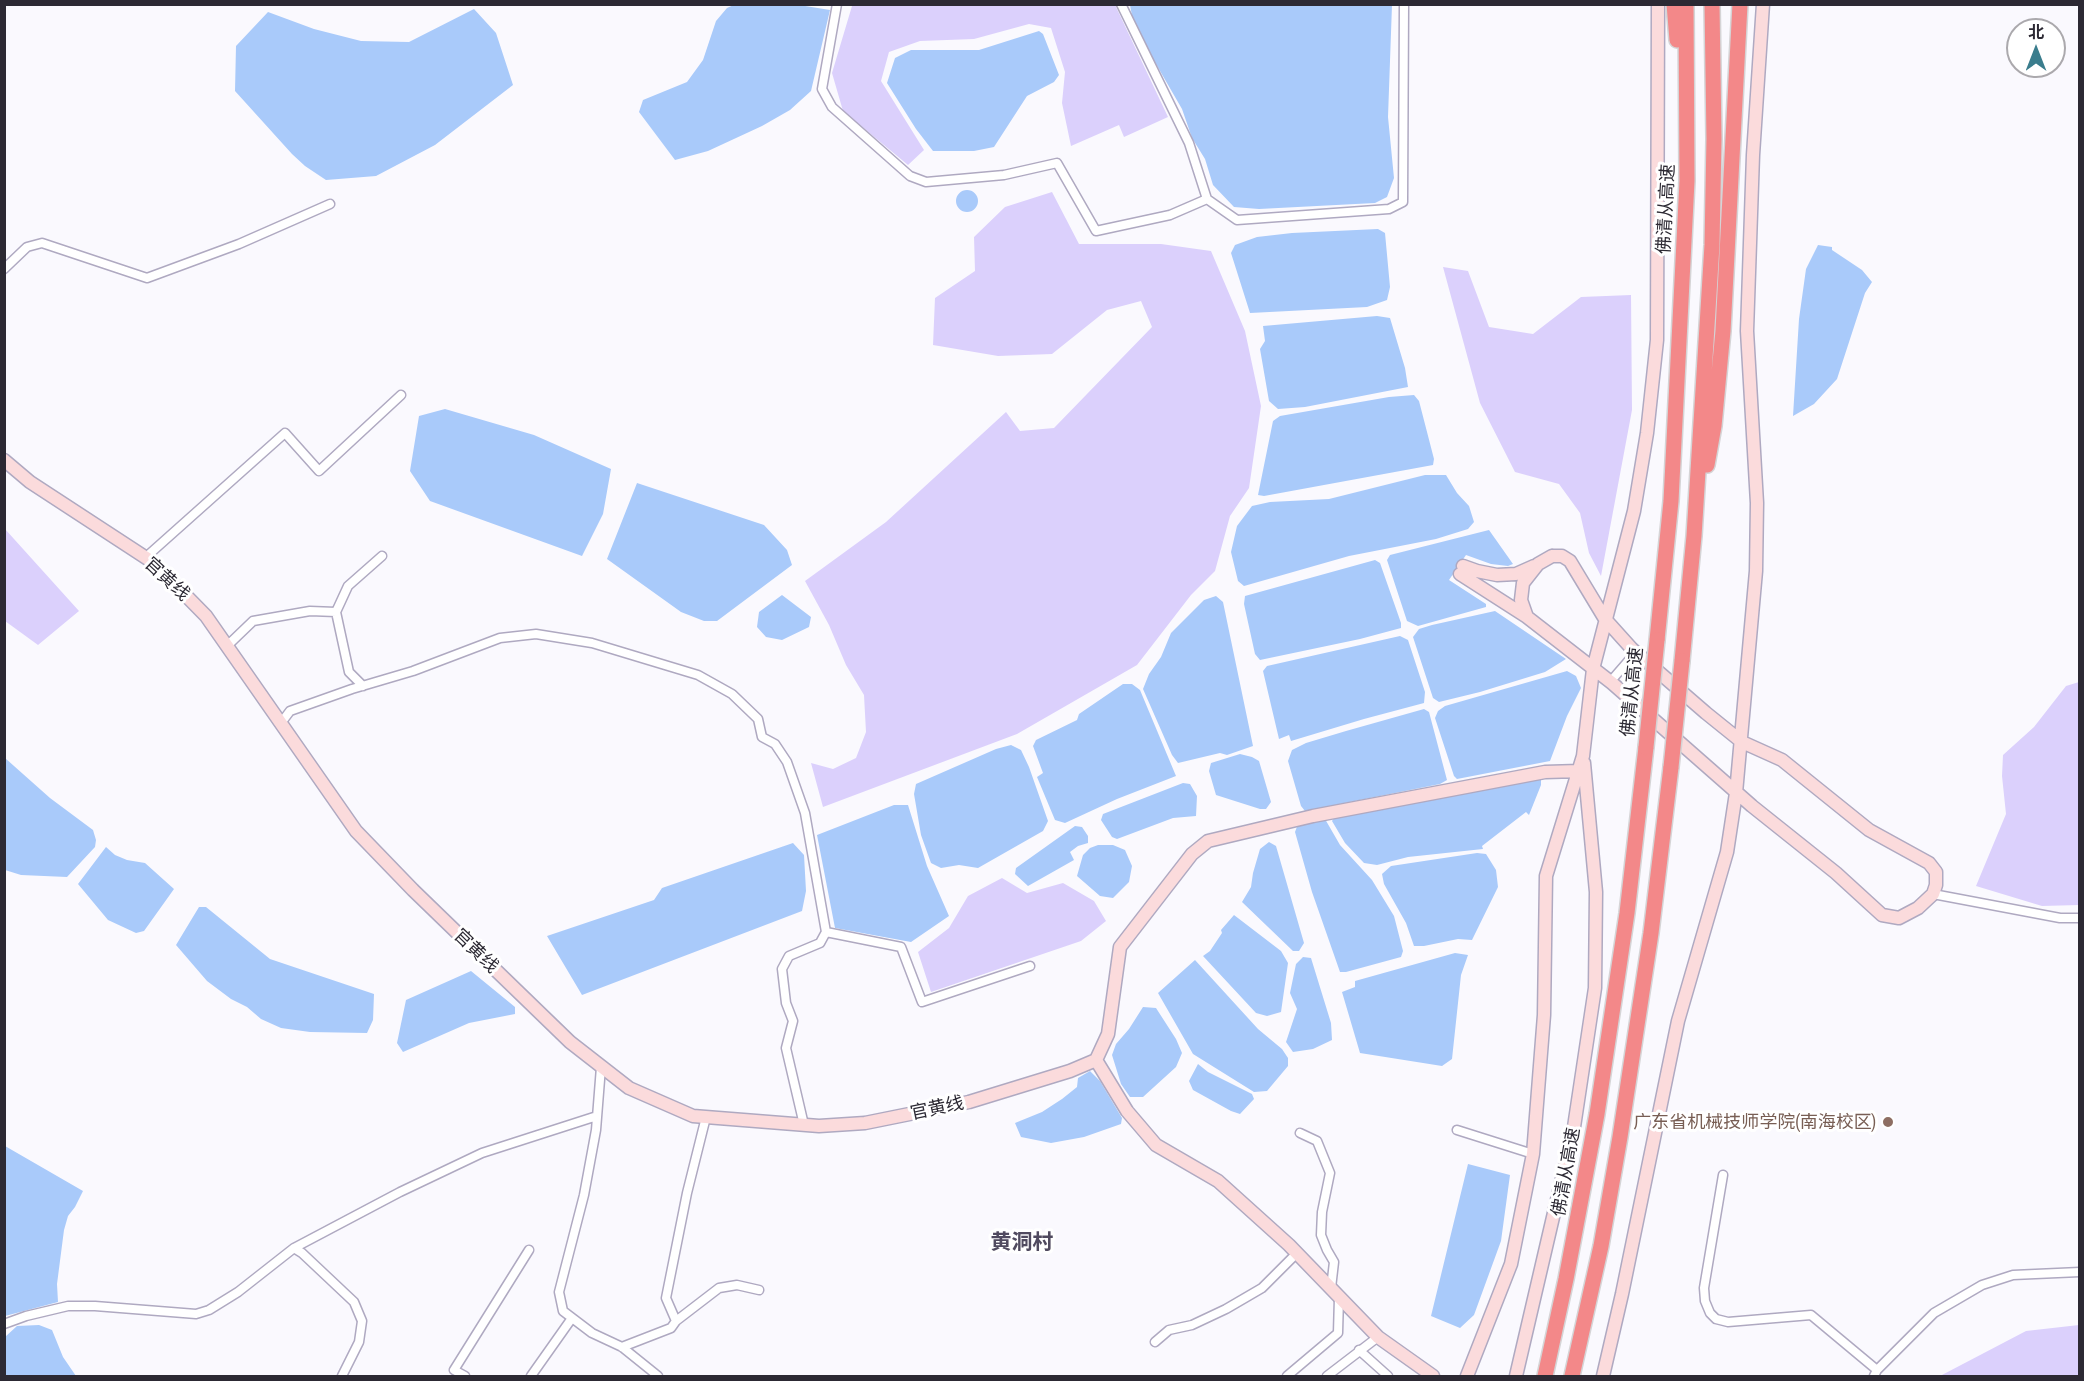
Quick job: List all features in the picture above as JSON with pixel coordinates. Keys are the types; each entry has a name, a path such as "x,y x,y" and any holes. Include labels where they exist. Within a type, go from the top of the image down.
{"highway":[{"path":"1674,4 1681,113 1688,158"},
{"name":"佛清从高速","path":"1545,1376 1597,1114 1627,914 1657,640 1671,501 1688,158 1686,4"},
{"path":"1572,1377 1601,1246 1620,1137 1651,933 1682,661 1694,536 1713,202 1712,4"},
{"path":"1694,536 1714,426 1723,331 1740,4"}],"street":[{"path":"837,4 822,89 831,107 910,176 926,182 1004,175 1057,163 1096,231 1170,214 1207,199"},
{"path":"1121,4 1189,143 1207,199 1237,220 1389,209 1403,202 1404,4"},
{"path":"1467,1377 1511,1264 1533,1154 1544,1015 1546,876 1579,771 1593,669 1634,511 1647,433 1657,340 1658,4"},
{"path":"1603,1377 1678,1021 1727,852 1736,793 1756,572 1757,503 1747,331 1747,281 1763,4"},
{"path":"4,269 27,247 42,243 147,278 238,244 330,204"},
{"path":"146,558 285,433 319,471 401,395"},
{"name":"官黄线","path":"4,460 30,482 154,563 206,616 356,831 413,890 570,1042 629,1088 693,1116 819,1126 865,1123 969,1102 1070,1071 1096,1060"},
{"path":"363,686 349,672 336,612 348,586 382,556"},
{"path":"1552,556 1562,556 1570,561 1605,619 1636,652 1742,741 1782,760 1869,830 1929,863 1936,872 1933,894 1918,908 1899,918 1882,915 1836,873 1736,793 1610,682 1462,570 1497,575 1516,574 1552,556"},
{"path":"1527,617 1521,600 1521,591 1523,583 1538,564"},
{"path":"227,646 253,621 310,610 336,612"},
{"path":"280,723 290,711 413,671 500,638 536,634 592,643 698,675 732,694 758,719 762,737 775,744 787,762 805,813 826,932 820,943 789,956 782,969 786,1003 793,1021 786,1048 804,1125"},
{"path":"1610,682 1636,652"},
{"path":"1516,1377 1574,1127 1595,988 1596,892 1584,747"},
{"path":"1433,1377 1378,1337 1297,1253 1218,1181 1156,1145 1127,1111 1096,1060 1108,1034 1120,947 1192,854 1208,841 1313,816 1545,771 1579,771"},
{"path":"1933,894 2060,918 2079,918"},
{"path":"826,932 901,947 922,1002 1030,966"},
{"path":"601,1066 597,1116 584,1195 559,1292 563,1311 592,1333 622,1347 658,1377"},
{"path":"4,1324 68,1306 196,1314 209,1310 238,1292 294,1248 400,1192 482,1153 597,1116"},
{"path":"676,1322 666,1298 687,1193 706,1117"},
{"path":"1457,1130 1533,1154"},
{"path":"1287,1377 1338,1333 1334,1262 1321,1235 1322,1212 1330,1173 1317,1141 1300,1133"},
{"path":"1723,1174 1704,1288 1705,1302 1710,1313 1716,1319 1728,1322 1811,1316 1876,1373 1934,1313 1982,1285 2013,1275 2079,1272"},
{"path":"294,1248 354,1302 363,1321 359,1342 342,1377"},
{"path":"465,1377 454,1370 529,1250"},
{"path":"1155,1342 1169,1330 1201,1321 1262,1288 1297,1253"},
{"path":"622,1347 671,1328 720,1288 737,1286 759,1290"},
{"path":"531,1377 572,1318"},
{"path":"1327,1376 1378,1337"},
{"path":"1359,1350 1388,1377"}],"shaded area":[{"path":"849,5 1118,5 1116,7 1168,117 1124,137 1119,125 1071,146 1062,103 1065,72 1051,28 1029,24 974,39 920,41 889,52 881,81 924,150 908,165 843,111 832,73 852,6"},
{"path":"1052,192 1079,244 1161,244 1211,251 1245,331 1261,406 1249,488 1230,516 1215,571 1191,595 1137,665 1017,734 823,807 811,763 833,769 856,758 866,732 864,695 846,665 829,625 805,581 886,522 1006,412 1020,431 1054,428 1152,327 1141,301 1107,310 1052,354 998,356 933,345 935,298 975,271 974,237 1005,207"},
{"path":"1443,267 1468,271 1489,327 1533,334 1581,297 1631,295 1632,410 1601,576 1589,553 1580,513 1559,484 1515,472 1480,403"},
{"path":"5,529 79,611 38,645 5,621"},
{"path":"2079,682 2079,905 2042,906 1976,886 2006,814 2002,776 2003,755 2034,727 2066,686"},
{"path":"1002,878 1027,893 1063,883 1094,901 1106,921 1081,941 931,992 918,952 949,928 968,896"},
{"path":"2079,1325 2079,1376 1940,1376 2026,1331"}],"water":[{"path":"736,4 799,5 830,10 811,91 790,110 762,126 708,151 675,160 639,112 643,100 687,82 703,60 716,21 727,8"},
{"path":"1130,5 1392,5 1388,117 1394,178 1387,197 1375,203 1259,209 1234,207 1213,185 1205,159 1192,138 1182,109 1134,26"},
{"path":"474,9 496,33 513,85 435,145 376,176 326,180 292,154 235,91 236,46 268,12 314,29 361,41 409,42"},
{"path":"1039,31 1043,34 1059,75 1054,82 1027,96 994,147 974,151 933,151 887,83 895,58 911,50 979,50"},
{"path":"967,190 975,193 978,201 975,209 967,212 959,209 956,201 959,193"},
{"path":"1378,229 1385,233 1390,287 1387,300 1367,307 1250,313 1231,253 1235,245 1257,237 1292,233"},
{"path":"1818,245 1832,247 1832,250 1862,270 1872,282 1865,293 1837,379 1814,404 1793,416 1799,319 1806,269"},
{"path":"1377,316 1390,318 1405,368 1408,387 1305,407 1278,409 1269,401 1260,349 1265,341 1263,326"},
{"path":"1414,395 1419,401 1434,459 1433,465 1264,496 1258,495 1273,421 1280,416 1389,397"},
{"path":"445,409 534,435 611,469 603,514 582,556 430,501 410,471 419,416"},
{"path":"1425,475 1446,475 1457,493 1469,506 1474,522 1468,529 1436,539 1349,556 1244,586 1238,581 1231,552 1237,526 1252,506 1270,502 1329,499"},
{"path":"637,483 764,525 787,550 792,565 717,621 704,621 681,612 607,559"},
{"path":"1489,530 1513,564 1508,566 1491,564 1466,555 1449,580 1486,604 1486,607 1418,626 1407,621 1387,560 1390,555"},
{"path":"1375,560 1380,563 1401,628 1260,660 1255,654 1244,604 1245,596"},
{"path":"782,595 811,617 809,627 782,640 766,637 757,627 759,612"},
{"path":"1216,596 1223,602 1253,746 1227,755 1220,753 1178,763 1172,755 1143,689 1171,633 1204,600"},
{"path":"1495,611 1566,659 1545,672 1439,702 1433,698 1413,637 1419,629"},
{"path":"1400,636 1408,640 1425,692 1424,703 1291,741 1289,735 1279,739 1263,671 1267,666"},
{"path":"1567,671 1576,676 1581,688 1567,716 1550,761 1457,779 1454,776 1435,718 1438,711 1445,706"},
{"path":"1123,684 1132,684 1140,690 1176,776 1117,799 1065,823 1055,820 1037,777 1043,773 1033,746 1036,740 1077,720 1079,714"},
{"path":"1424,709 1429,712 1447,780 1440,784 1305,811 1301,806 1288,761 1292,750 1306,743"},
{"path":"1011,745 1021,750 1029,767 1048,821 1043,831 978,868 959,865 941,868 931,863 921,835 914,794 916,784 996,749"},
{"path":"1240,754 1259,761 1271,802 1266,809 1216,795 1209,771 1211,763"},
{"path":"5,758 50,798 93,830 96,840 95,847 67,877 21,875 5,870"},
{"path":"1541,777 1541,785 1529,815 1526,812 1482,846 1483,849 1408,857 1377,865 1364,863 1345,843 1332,821 1336,815"},
{"path":"1183,783 1190,784 1197,796 1196,816 1173,818 1117,839 1112,837 1101,820 1103,814"},
{"path":"894,805 908,805 927,866 949,916 911,942 835,928 817,835"},
{"path":"1325,819 1340,845 1372,880 1394,916 1403,951 1401,957 1340,972 1312,892 1295,832 1298,824"},
{"path":"1075,826 1082,827 1088,836 1088,843 1070,852 1074,860 1028,886 1015,874 1016,868"},
{"path":"1269,842 1276,846 1304,943 1299,951 1293,951 1242,902 1251,887 1260,849"},
{"path":"793,843 804,855 806,891 802,911 582,995 547,936 654,900 662,888"},
{"path":"1098,845 1113,845 1125,850 1132,866 1129,882 1113,898 1100,896 1077,876 1083,855 1090,848"},
{"path":"106,847 115,855 127,860 145,863 174,889 144,931 136,933 108,920 78,884"},
{"path":"1477,853 1486,854 1496,870 1498,887 1472,940 1458,939 1414,946 1406,923 1384,884 1382,874 1391,866"},
{"path":"199,907 206,907 270,959 374,994 373,1020 367,1033 310,1032 281,1028 261,1019 207,981 176,945"},
{"path":"1234,915 1281,951 1288,963 1281,1012 1267,1016 1256,1013 1203,956 1210,951 1222,933 1221,930"},
{"path":"1455,953 1468,955 1461,975 1452,1059 1442,1066 1360,1053 1342,992 1355,987 1355,981"},
{"path":"1303,957 1311,958 1331,1023 1332,1040 1313,1049 1293,1052 1286,1042 1297,1009 1290,993 1296,964"},
{"path":"1195,960 1258,1029 1282,1049 1288,1058 1288,1066 1267,1091 1254,1092 1193,1054 1158,993"},
{"path":"471,971 515,1007 515,1014 469,1023 403,1052 397,1043 406,1000"},
{"path":"1143,1007 1156,1008 1176,1039 1182,1053 1176,1067 1143,1097 1130,1097 1121,1084 1112,1055 1116,1044"},
{"path":"1198,1064 1208,1072 1252,1094 1254,1099 1240,1114 1193,1090 1189,1081"},
{"path":"1090,1071 1100,1081 1122,1118 1121,1124 1084,1137 1051,1143 1021,1137 1015,1123 1042,1112 1062,1099 1077,1087 1078,1078"},
{"path":"5,1146 83,1191 68,1216 64,1230 57,1284 58,1302 5,1316"},
{"path":"1468,1164 1510,1175 1501,1241 1474,1315 1460,1328 1431,1316"},
{"path":"39,1325 52,1330 63,1357 76,1376 5,1376 5,1337 17,1326"}],"place":[{"name":"广东省机械技师学院(南海校区)","path":"1888,1122"}],"district":[{"name":"黄洞村","path":"1022,1242"}]}
